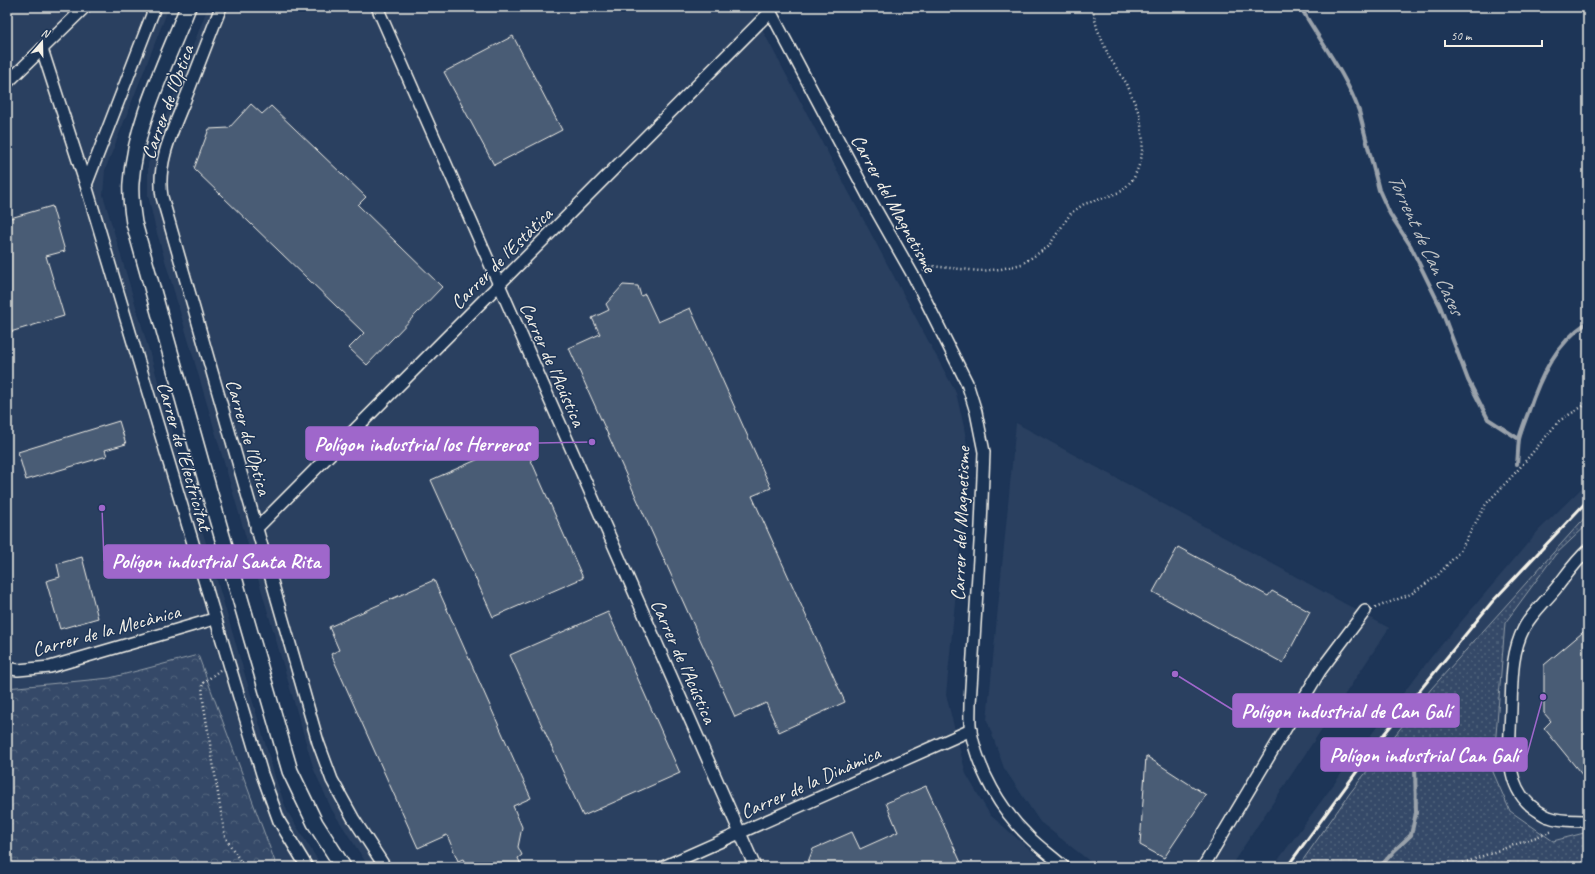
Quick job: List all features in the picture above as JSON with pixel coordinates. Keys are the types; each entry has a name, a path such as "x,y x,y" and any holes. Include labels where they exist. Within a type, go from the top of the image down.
{"street":[{"path":"7,83 85,7"},
{"path":"86,185 155,7"},
{"path":"188,7 149,106 137,145 131,184 134,223 240,602 290,771 315,824 342,867"},
{"name":"Carrer de l'Òptica","path":"222,7 167,148 163,161 160,187 256,529 318,742 332,780 353,818 386,867"},
{"name":"Carrer de l'Acústica","path":"377,7 755,867"},
{"name":"Carrer de l'Estàtica","path":"256,529 499,286 770,9"},
{"name":"Carrer del Magnetisme","path":"770,9 868,196 914,277 967,383 976,412 984,452 970,704 971,730 977,756 997,798 1010,817 1029,838 1064,867"},
{"name":"Carrer de l'Electricitat","path":"42,49 86,185 214,620 269,797 279,821 307,867"},
{"path":"1588,550 1574,563 1524,627 1516,648 1512,669 1510,750 1510,769 1515,786 1524,800 1534,809 1548,817 1565,820 1588,820"},
{"path":"1203,867 1320,671 1365,611"},
{"name":"Carrer de la Mecànica","path":"7,668 18,670 50,667 214,620"},
{"name":"Carrer de la Dinàmica","path":"663,867 971,730"}],"path":[{"path":"914,277 931,266 947,266 980,271 1001,269 1022,264 1048,247 1071,213 1084,204 1122,191 1134,178 1141,160 1143,142 1140,116 1127,84 1109,57 1097,28 1092,7"},
{"path":"1365,611 1411,594 1437,576 1460,551 1486,504 1517,471 1559,421 1588,403"},
{"path":"228,663 202,684 203,700 225,837 244,867"},
{"path":"1452,867 1555,830 1565,820"}],"shaded area":[{"path":"7,7 169,7 105,170 103,195 276,780 287,811 322,867 277,867 198,655 110,678 7,688"},
{"path":"208,7 750,7 956,393 969,457 946,695 966,774 990,815 1050,867 369,867 332,810 314,770 155,226 148,195 148,164"},
{"path":"1016,423 1389,628 1230,867 1097,867 1040,822 1004,768 987,720"},
{"path":"1588,482 1588,514 1431,689 1350,793 1298,867 1273,867 1353,758 1432,656 1539,530"},
{"path":"1588,524 1588,832 1553,841 1510,811 1493,772 1505,623 1555,555"}],"green space":[{"path":"1588,514 1588,524 1555,555 1505,623 1493,772 1510,811 1553,841 1588,832 1588,867 1298,867 1350,793 1431,689"},
{"path":"198,655 277,867 7,867 7,688 110,678"}],"building":[{"path":"513,36 562,130 494,165 444,72"},
{"path":"251,104 262,114 271,106 366,197 358,205 442,287 367,365 349,348 364,333 194,169 209,129 229,128"},
{"path":"52,206 65,251 46,256 64,316 7,333 7,219"},
{"path":"623,285 638,286 641,296 645,294 658,322 690,308 771,488 752,496 845,702 779,732 766,703 735,717 569,348 600,334 592,318 609,310 606,304"},
{"path":"119,421 126,444 105,450 107,456 26,480 18,452"},
{"path":"522,440 583,578 493,617 431,480"},
{"path":"1178,547 1268,596 1272,591 1310,612 1283,663 1153,592"},
{"path":"82,557 98,618 60,629 46,581 60,577 57,564"},
{"path":"434,580 531,798 513,806 522,827 518,847 522,855 518,858 522,867 467,867 463,859 458,861 447,835 418,848 331,654 339,650 329,627"},
{"path":"608,612 680,773 583,816 510,655"},
{"path":"1588,628 1588,782 1544,728 1551,721 1544,713 1544,665"},
{"path":"1146,756 1206,795 1164,858 1140,845"},
{"path":"926,786 963,867 806,867 813,849 852,832 860,849 898,832 886,803"}],"waterway":[{"name":"Torrent de Can Cases","path":"1302,7 1304,13 1341,73 1354,98 1359,111 1379,190 1390,214 1410,245 1440,306 1468,380 1488,419 1519,439"},
{"path":"1517,464 1520,436 1544,374 1550,362 1566,340 1588,322"},
{"path":"1380,867 1411,835 1416,813 1415,763"}],"railway":[{"path":"1287,867 1385,733 1492,602 1588,500"}],"place":[{"name":"Polígon industrial los Herreros","path":"592,442"},
{"name":"Polígon industrial Santa Rita","path":"102,508"},
{"name":"Polígon industrial de Can Galí","path":"1175,674"},
{"name":"Polígon industrial Can Galí","path":"1543,697"}]}
